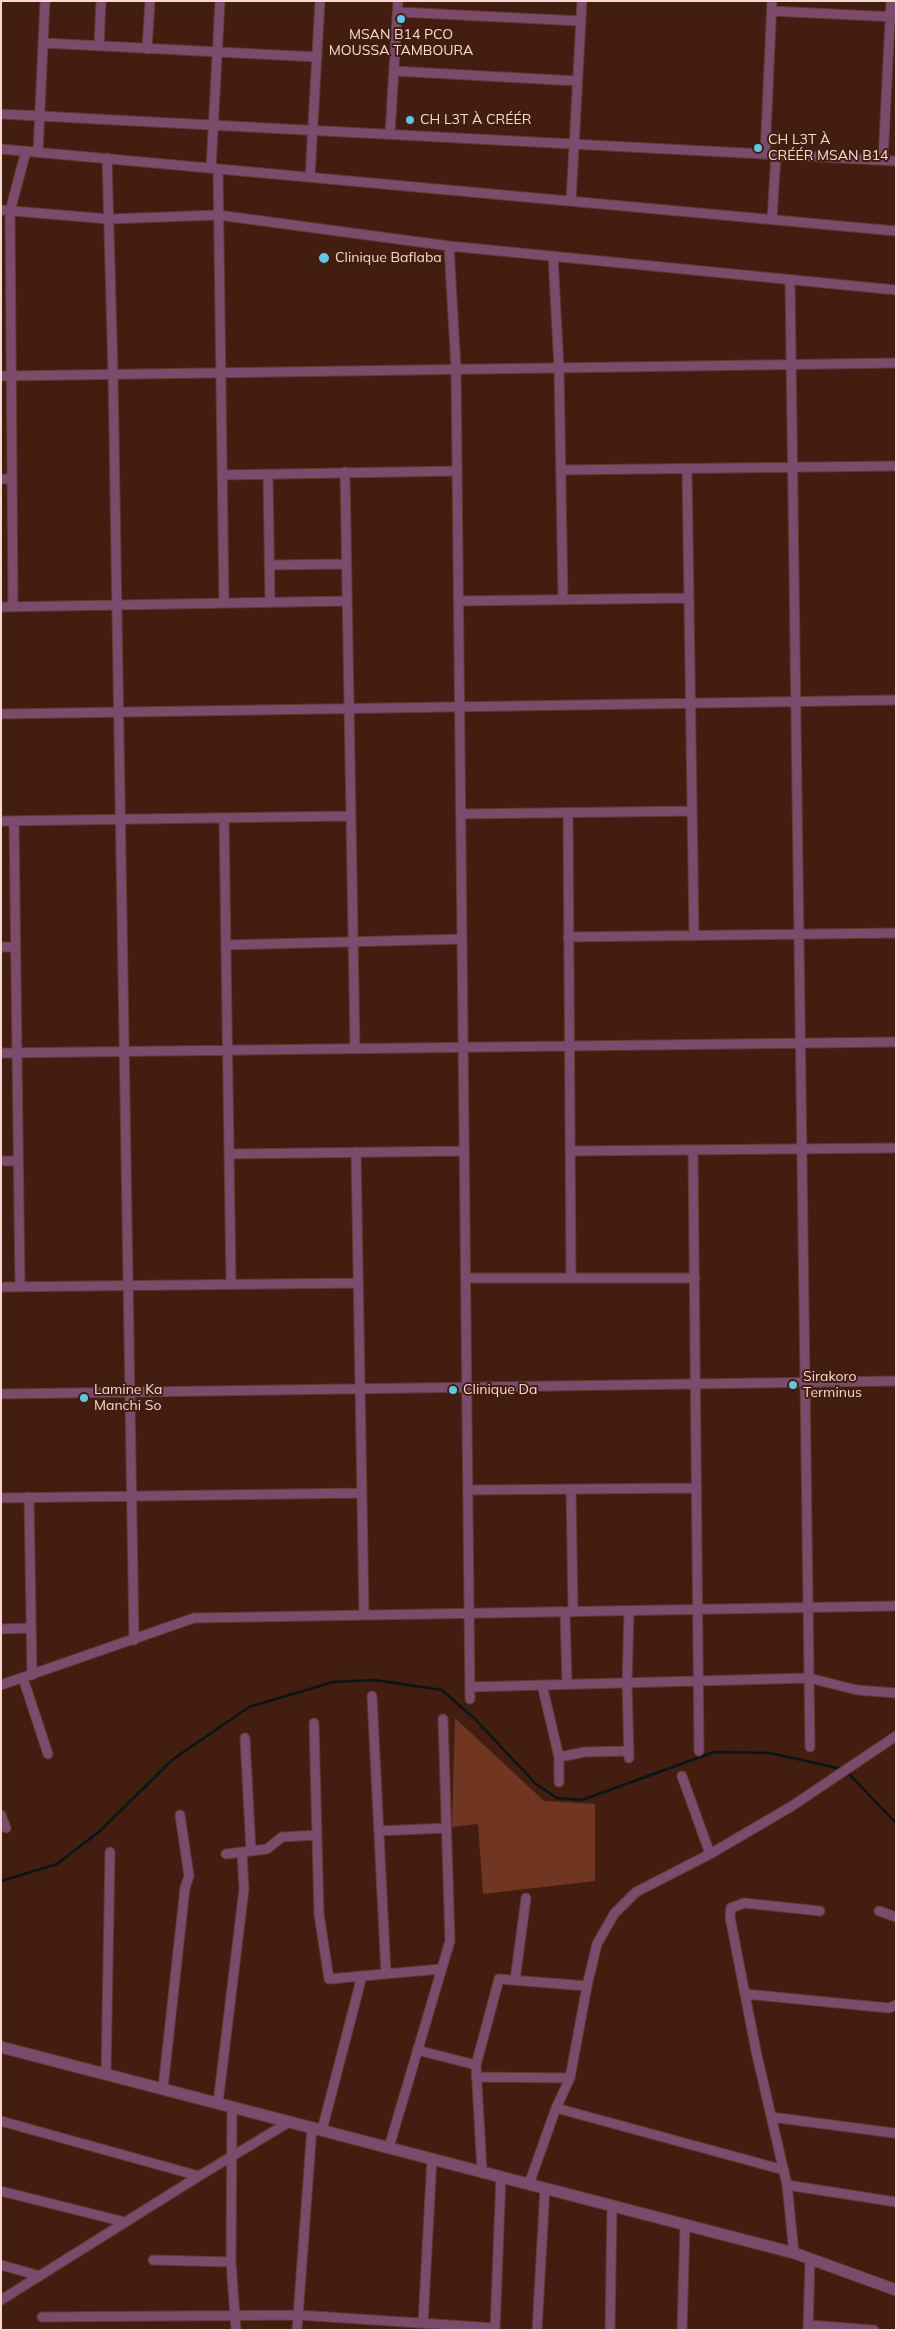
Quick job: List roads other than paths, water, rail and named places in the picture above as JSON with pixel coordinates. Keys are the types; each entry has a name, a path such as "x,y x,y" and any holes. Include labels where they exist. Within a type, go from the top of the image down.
{"street":[{"path":"38,152 45,1"},
{"path":"99,46 101,1"},
{"path":"147,48 150,1"},
{"path":"220,1 213,125 218,215 224,603"},
{"path":"310,177 320,1"},
{"path":"390,134 398,1"},
{"path":"571,201 582,1"},
{"path":"883,160 893,17 891,1"},
{"path":"765,154 772,6 893,17"},
{"path":"398,12 581,21"},
{"path":"43,43 317,57"},
{"path":"394,70 578,81"},
{"path":"1,114 896,161"},
{"path":"1,149 896,231"},
{"path":"13,607 11,375 6,269 6,211 26,151"},
{"path":"772,219 776,155"},
{"path":"108,158 134,1640"},
{"path":"6,211 109,219 218,215 449,246 896,290"},
{"path":"449,246 456,369 470,1699"},
{"path":"553,256 559,368 563,600"},
{"path":"790,280 810,1746"},
{"path":"1,376 896,363"},
{"path":"561,470 896,466"},
{"path":"687,469 694,936"},
{"path":"222,475 457,470"},
{"path":"345,472 355,1049"},
{"path":"268,474 270,603"},
{"path":"1,480 12,479"},
{"path":"1,528 12,528"},
{"path":"269,565 346,564"},
{"path":"459,601 689,598"},
{"path":"1,607 347,601"},
{"path":"1,714 896,700"},
{"path":"461,814 692,811"},
{"path":"568,812 571,1278"},
{"path":"1,821 351,816"},
{"path":"224,818 231,1284"},
{"path":"14,820 20,1287"},
{"path":"568,937 896,933"},
{"path":"226,945 462,939"},
{"path":"1,947 16,947"},
{"path":"1,1053 896,1042"},
{"path":"570,1151 896,1148"},
{"path":"693,1150 699,1751"},
{"path":"229,1154 464,1151"},
{"path":"356,1152 364,1615"},
{"path":"1,1161 18,1161"},
{"path":"466,1278 694,1278"},
{"path":"1,1287 358,1283"},
{"path":"1,1394 896,1380"},
{"path":"468,1490 697,1488"},
{"path":"567,1684 572,1489"},
{"path":"1,1498 362,1493"},
{"path":"30,1497 31,1628 27,1676 48,1754"},
{"path":"1,1685 194,1618 896,1606"},
{"path":"559,1756 584,1752 629,1754 627,1683 629,1611"},
{"path":"1,1629 31,1628"},
{"path":"470,1687 809,1678 856,1690 896,1693"},
{"path":"542,1685 559,1756 559,1782"},
{"path":"372,1696 386,1974"},
{"path":"388,2147 450,1941 443,1719"},
{"path":"314,1723 318,1914 329,1979 441,1968"},
{"path":"529,2184 556,2108 570,2078 587,1986 597,1944 614,1914 636,1892 710,1854 792,1806 896,1736"},
{"path":"218,2103 244,1889 246,1852 245,1738"},
{"path":"682,1776 710,1854"},
{"path":"1,1815 6,1828"},
{"path":"163,2088 185,1888 189,1876 180,1815"},
{"path":"379,1830 446,1828"},
{"path":"226,1854 267,1849 282,1837 316,1836"},
{"path":"106,2074 110,1852"},
{"path":"515,1980 526,1898"},
{"path":"794,2253 788,2185 745,1994 730,1917 731,1908 744,1903 820,1911"},
{"path":"880,1911 896,1917"},
{"path":"297,2330 317,2128 362,1976"},
{"path":"482,2171 476,2065 499,1979 587,1986"},
{"path":"745,1994 888,2008 896,2005"},
{"path":"1,2047 794,2253 896,2290"},
{"path":"417,2050 476,2065"},
{"path":"476,2077 570,2078"},
{"path":"232,2106 231,2262 236,2330"},
{"path":"556,2108 784,2170"},
{"path":"772,2117 894,2133"},
{"path":"1,2121 198,2176"},
{"path":"1,2300 198,2176 291,2121"},
{"path":"423,2323 432,2158"},
{"path":"42,2317 298,2315 495,2329 501,2176"},
{"path":"788,2185 896,2202"},
{"path":"537,2330 545,2188"},
{"path":"1,2192 125,2222"},
{"path":"610,2330 612,2205"},
{"path":"682,2330 685,2225"},
{"path":"810,2259 808,2327 874,2330"},
{"path":"153,2260 231,2262"},
{"path":"1,2265 40,2276"}],"waterway":[{"path":"1,1881 57,1864 100,1831 172,1760 249,1707 333,1682 375,1680 442,1690 475,1719 536,1784 557,1798 582,1800 714,1752 770,1753 842,1769"},
{"path":"847,1772 896,1823"}],"place":[{"name":"MSAN B14 PCO MOUSSA TAMBOURA","path":"401,19"},
{"name":"CH L3T À CRÉÉR","path":"410,120"},
{"name":"CH L3T À CRÉÉR MSAN B14","path":"758,148"},
{"name":"Clinique Baflaba","path":"324,258"},
{"name":"Sirakoro Terminus","path":"793,1385"},
{"name":"Clinique Da","path":"453,1390"},
{"name":"Lamine Ka Manchi So","path":"84,1398"}]}
